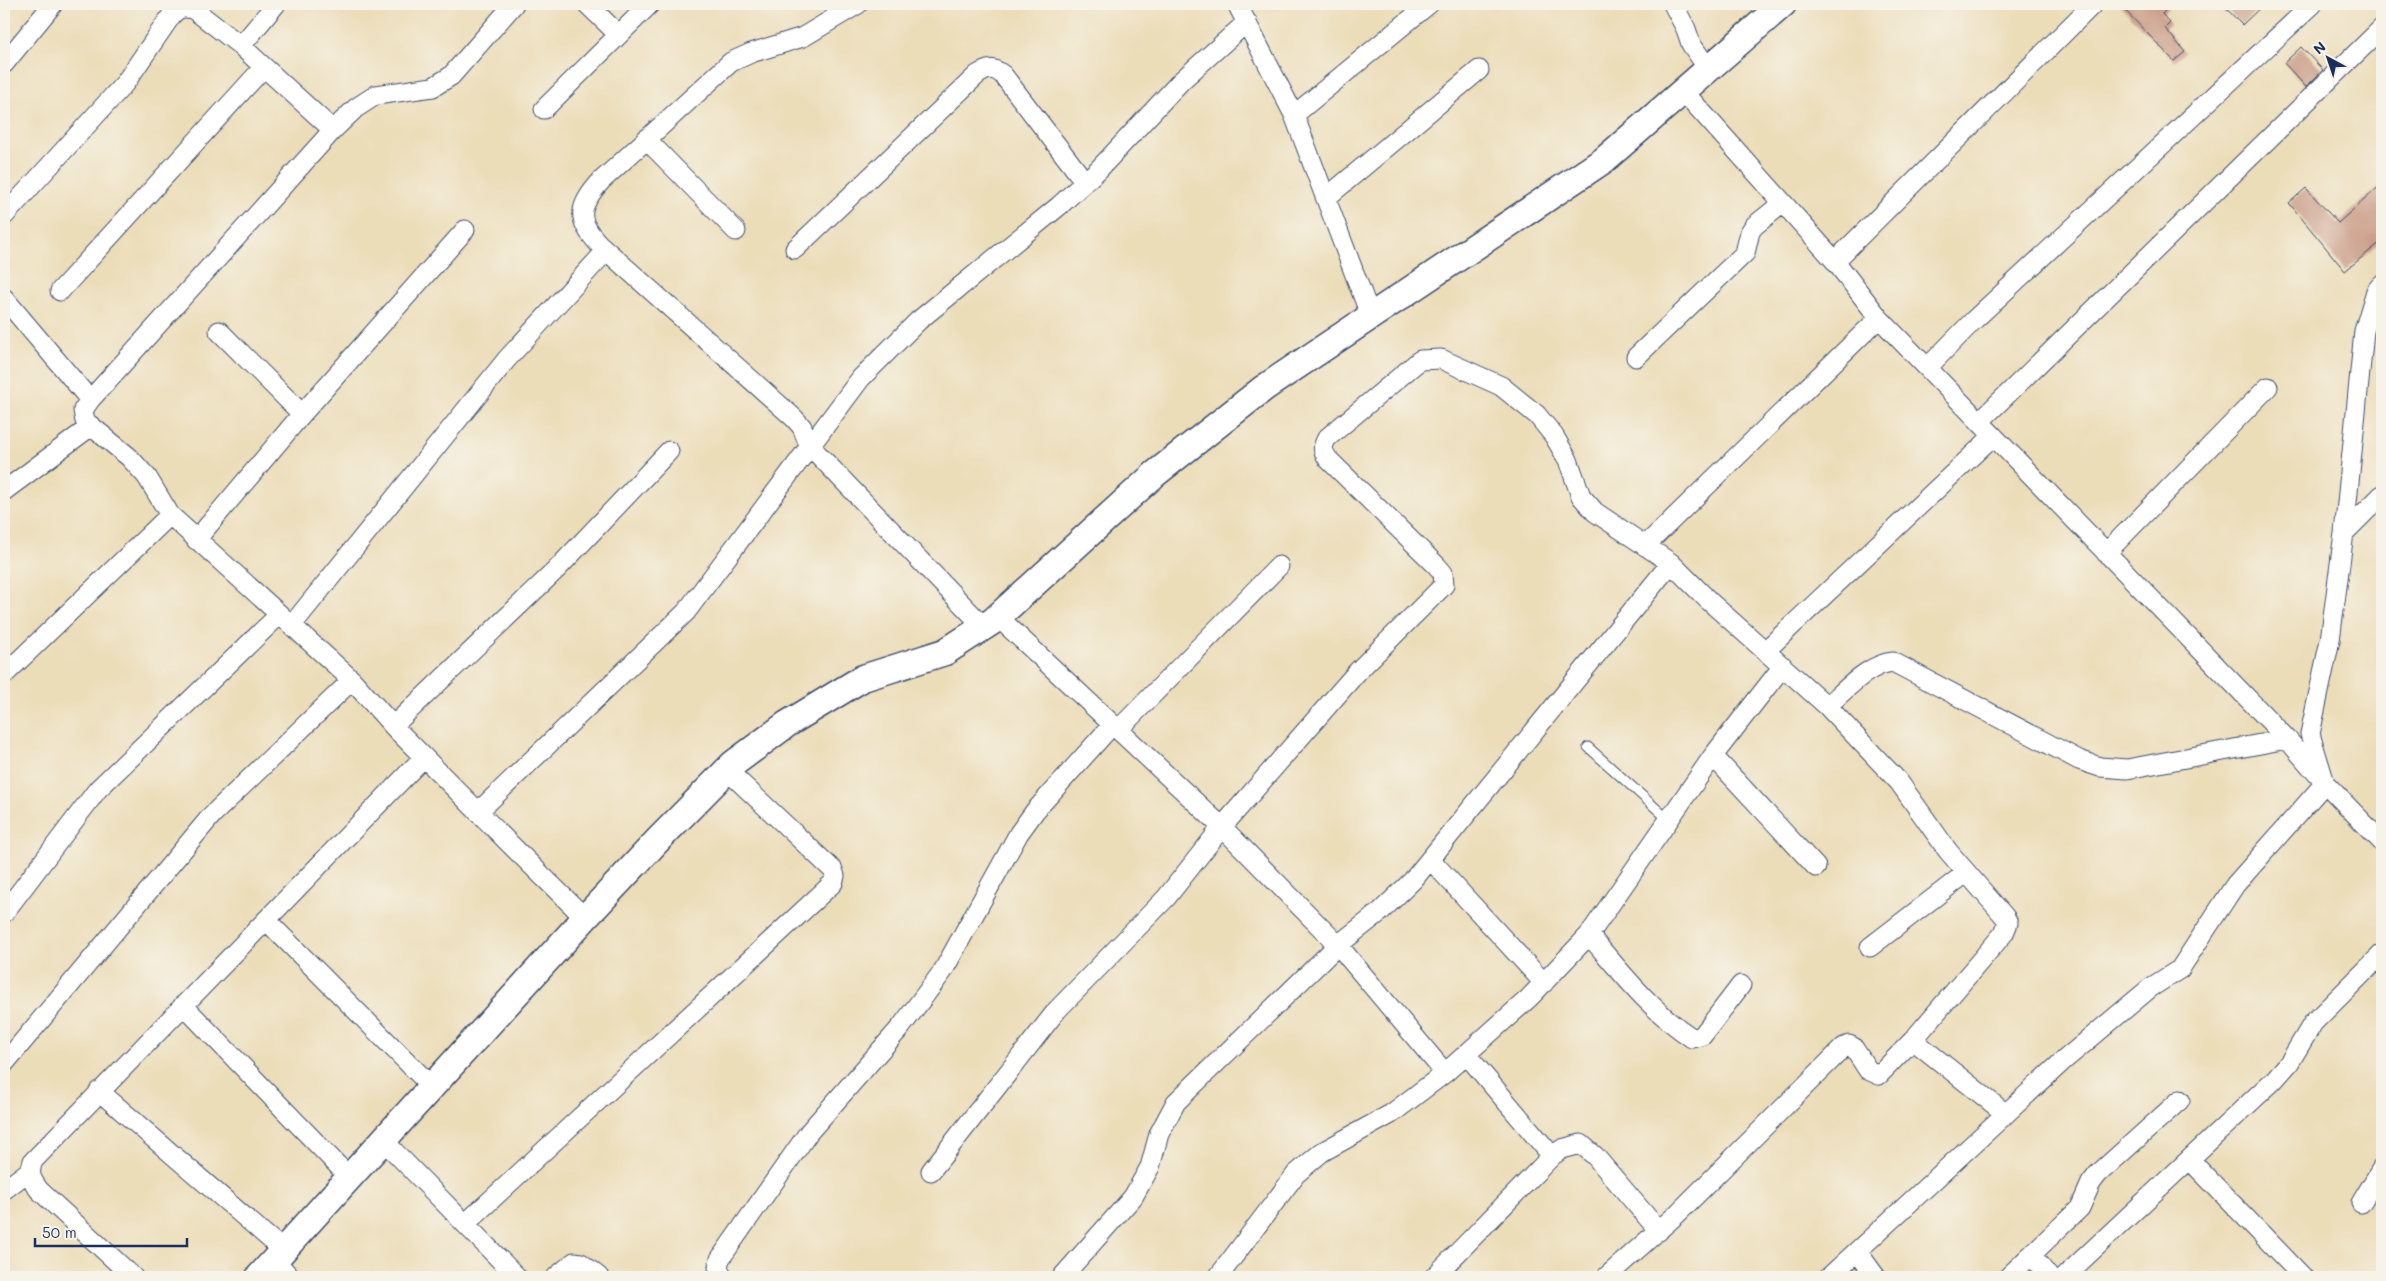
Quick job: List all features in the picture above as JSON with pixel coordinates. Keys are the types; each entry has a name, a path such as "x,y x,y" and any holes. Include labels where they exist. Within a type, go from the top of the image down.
{"street":[{"path":"4,64 53,4"},
{"path":"241,46 276,4"},
{"path":"514,4 451,76 433,86 376,95 356,108 333,130 90,400 83,410 82,416 90,427 129,457 147,478 170,515 352,680 393,726 585,918"},
{"path":"587,4 619,35"},
{"path":"544,109 650,4"},
{"path":"858,4 802,37 751,53 731,62 590,193 583,208 582,219 586,231 606,251 794,418 802,427 809,445 991,622 1115,727 1222,827 1338,945 1445,1073"},
{"path":"1238,4 1294,116 1371,317"},
{"path":"1294,116 1429,4"},
{"path":"1673,4 1686,29 1691,44 1709,70"},
{"path":"99,1092 277,1266 350,1178 585,918 727,770 787,724 863,678 945,652 991,622 1155,474 1264,388 1604,160 1784,4"},
{"path":"1835,261 2093,4"},
{"path":"1928,368 1974,320 2312,4"},
{"path":"4,216 125,83 177,7 193,10 241,46 333,130"},
{"path":"478,812 686,612 809,445 861,378 918,321 1059,206 1085,182 1181,80 1247,22"},
{"path":"1980,421 2382,28"},
{"path":"60,291 264,67"},
{"path":"795,249 977,75 987,69 995,69 1003,75 1085,182"},
{"path":"1326,198 1479,70"},
{"path":"1684,92 1835,261 1879,318 2287,739 2325,783 2382,842"},
{"path":"646,139 736,232"},
{"path":"1636,357 1746,253 1750,232 1754,226 1783,203"},
{"path":"196,540 302,414 465,230"},
{"path":"4,913 98,788 286,620 507,360 606,251"},
{"path":"2325,783 2310,734 2330,640 2344,533 2364,331 2376,291 2382,284"},
{"path":"4,298 90,400"},
{"path":"1645,546 1879,318"},
{"path":"219,331 302,414"},
{"path":"931,1171 1057,1010 1166,898 1222,827 1358,672 1444,585 1443,573 1437,566 1328,459 1323,452 1322,446 1327,438 1420,360 1441,359 1501,386 1537,415 1554,436 1568,460 1581,496 1595,512 1671,563 1708,601 1827,706 1899,782 1948,850 2005,917 2008,928 1913,1040 1879,1075 1868,1070 1853,1047 1850,1045 1844,1047 1666,1224 1606,1277"},
{"path":"2106,553 2268,387"},
{"path":"4,491 90,427"},
{"path":"1765,651 1993,436"},
{"path":"393,726 556,570 669,452"},
{"path":"2344,533 2382,495"},
{"path":"4,675 170,515"},
{"path":"1062,1277 1133,1197 1150,1167 1159,1134 1176,1102 1338,945 1380,912 1413,880 1671,563"},
{"path":"722,1277 718,1267 720,1259 809,1132 901,1027 942,971 1019,833 1035,811 1115,727 1279,566"},
{"path":"1827,706 1871,669 1882,663 1893,662 2079,760 2100,767 2127,769 2287,739"},
{"path":"1218,1277 1302,1169 1322,1152 1391,1114 1445,1073 1544,983 1589,934 1713,756 1783,666"},
{"path":"4,1064 212,814 352,680"},
{"path":"1713,756 1816,867"},
{"path":"4,1190 29,1171 33,1161 424,757"},
{"path":"465,1224 833,882 835,876 833,870 727,770"},
{"path":"1829,1277 2063,1061 2150,988 2180,969 2235,885 2325,783"},
{"path":"1430,859 1544,983"},
{"path":"1870,947 1966,872"},
{"path":"266,920 432,1087"},
{"path":"1589,934 1655,1010 1669,1023 1692,1038 1702,1036 1741,985"},
{"path":"2064,1277 2274,1080 2289,1063 2313,1023 2382,954"},
{"path":"183,1004 350,1178"},
{"path":"1913,1040 2006,1114"},
{"path":"1466,1054 1557,1153"},
{"path":"2008,1277 2080,1208 2091,1182 2098,1174 2180,1100"},
{"path":"384,1141 517,1277"},
{"path":"1434,1277 1557,1153 1580,1144 1596,1156 1666,1224"},
{"path":"2190,1160 2304,1277"},
{"path":"2361,1203 2382,1168"},
{"path":"29,1171 31,1179 39,1190 134,1277"},
{"path":"1857,1251 1876,1277"},
{"path":"2032,1256 2049,1277"},
{"path":"556,1277 574,1262 580,1263 599,1277"}],"lane":[{"path":"1588,747 1668,820"}],"building":[{"path":"2119,4 2172,4 2162,14 2170,23 2165,28 2185,52 2174,61"},
{"path":"2222,4 2264,4 2242,25"},
{"path":"2301,47 2323,70 2306,87 2284,63"},
{"path":"2382,184 2382,241 2345,271 2289,203 2306,188 2338,223"}]}
